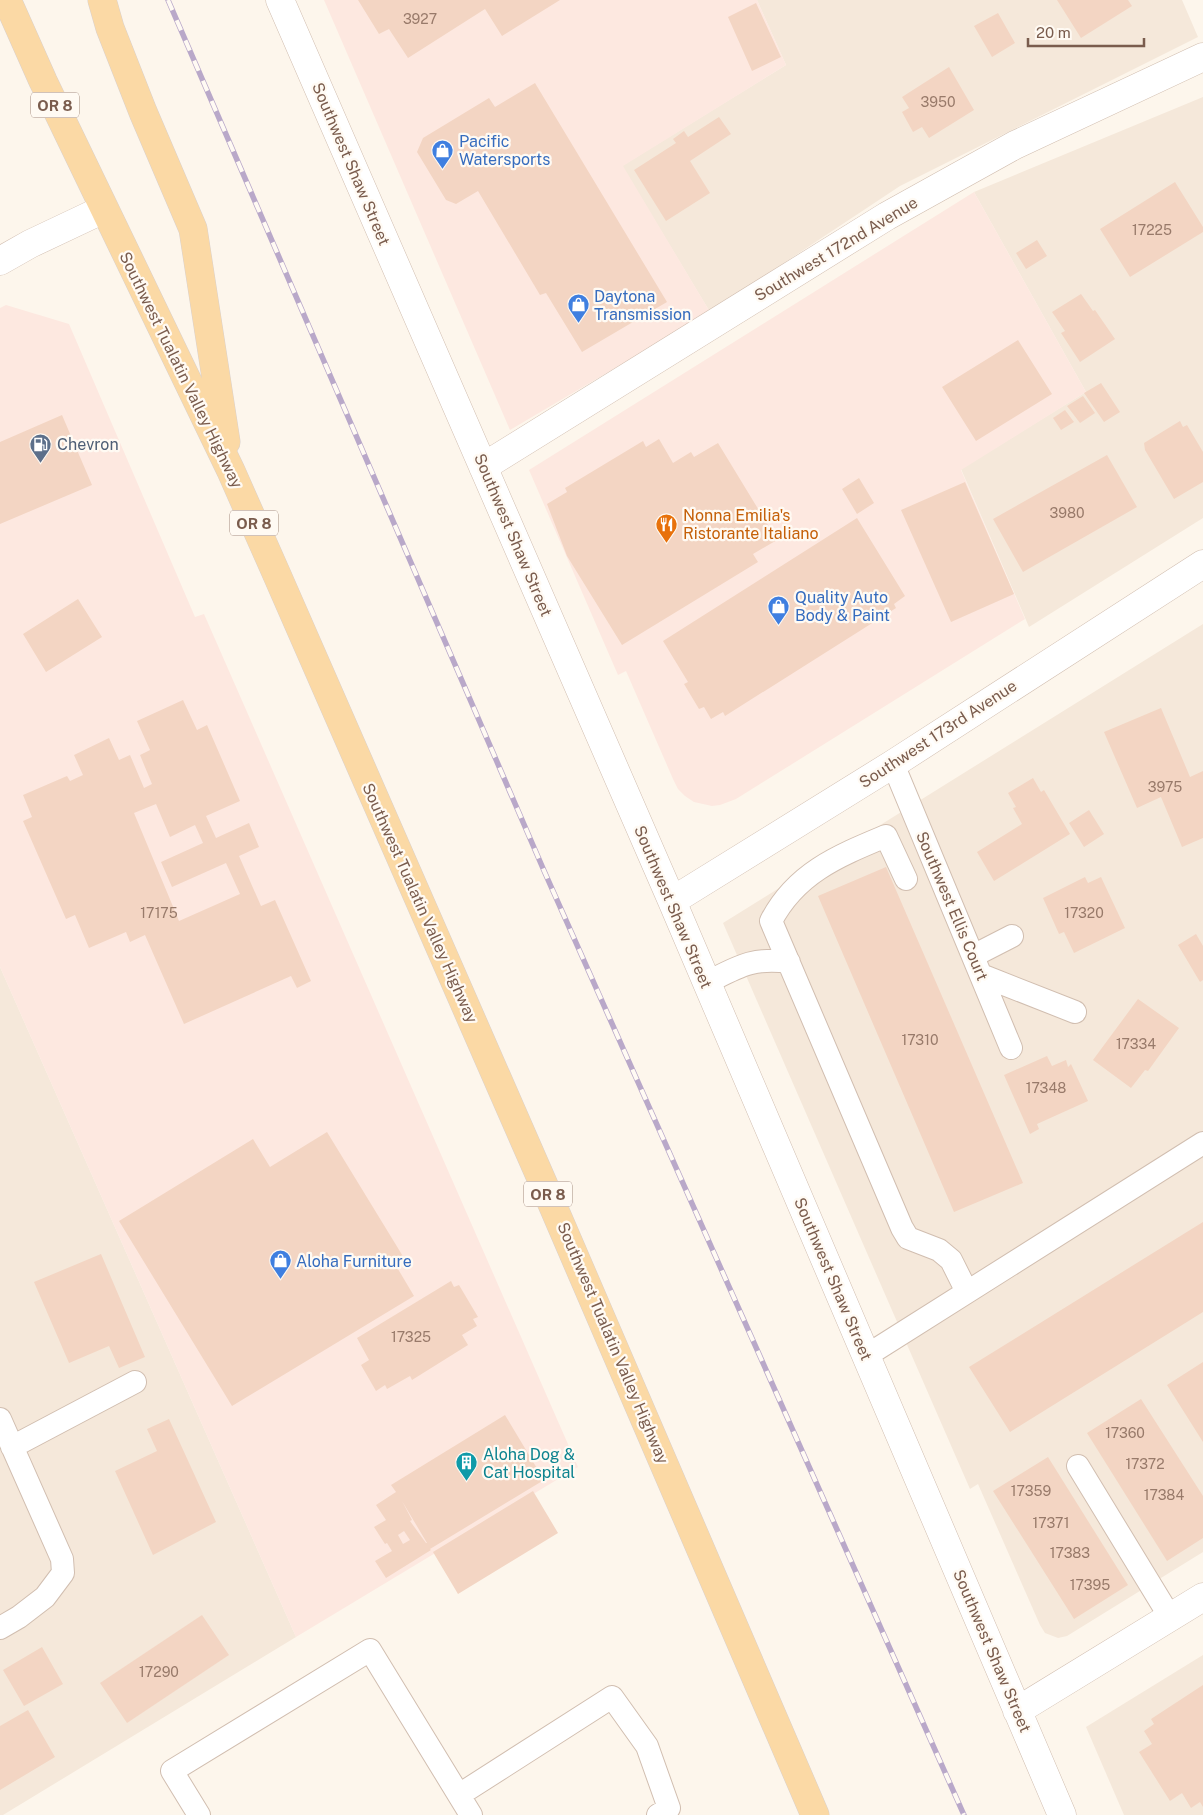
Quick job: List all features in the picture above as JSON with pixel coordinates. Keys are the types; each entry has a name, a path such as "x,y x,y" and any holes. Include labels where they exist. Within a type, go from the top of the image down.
{"main road":[{"name":"Southwest Tualatin Valley Highway","path":"7,0 43,81 231,471 544,1183 815,1815"},
{"path":"102,0 110,28 143,112 194,229 231,471"}],"street":[{"name":"Southwest Shaw Street","path":"280,0 672,901 1062,1815"},
{"name":"Southwest 172nd Avenue","path":"483,467 887,216 1015,145 1203,57"},
{"path":"0,261 30,244 104,209"},
{"name":"Southwest 173rd Avenue","path":"672,901 893,764 1203,564"},
{"path":"1017,1711 1203,1597"}],"lane":[{"name":"Southwest Ellis Court","path":"893,764 1011,1048"},
{"path":"906,879 886,836 815,870 795,886 780,904 771,921 902,1228 908,1238 939,1250 951,1260 967,1292"},
{"path":"1012,936 977,966 1075,1012"},
{"path":"706,983 756,961 770,959 789,962"},
{"path":"866,1356 1203,1143"},
{"path":"12,1447 135,1382"},
{"path":"0,1419 62,1559 63,1573 45,1597 0,1628"},
{"path":"1078,1466 1170,1617"},
{"path":"199,1815 172,1771 370,1650 472,1815"},
{"path":"459,1795 612,1697 646,1746 669,1808 658,1815"}],"shaded area":[{"path":"324,0 757,0 786,65 623,166 710,312 510,430"},
{"path":"757,0 1182,0 1198,37 900,186 710,312 622,166 786,65"},
{"path":"1203,97 1203,518 1029,627 961,469 1086,392 974,192"},
{"path":"974,192 1086,392 961,470 1025,619 736,799 712,806 694,802 678,789 626,671 618,675 529,470"},
{"path":"6,305 69,324 195,617 204,614 578,1467 296,1637 0,967 0,308"},
{"path":"1203,624 1203,1552 1067,1636 1058,1638 1045,1633 1040,1625 978,1484 970,1489 723,923"},
{"path":"0,967 296,1637 3,1815 0,1815"},
{"path":"1203,1655 1203,1815 1124,1815 1086,1727"}],"building":[{"path":"358,0 560,0 502,36 485,9 408,58 389,29 379,34"},
{"path":"1057,0 1128,0 1132,6 1081,38"},
{"path":"756,3 781,57 752,71 728,17"},
{"path":"998,13 1015,43 992,57 974,26"},
{"path":"949,67 974,110 929,138 922,127 913,132 902,112 909,108 902,97"},
{"path":"535,83 667,302 582,352 546,293 540,295 478,191 456,204 446,200 417,152 423,138 489,98 495,107"},
{"path":"719,117 731,134 690,161 710,193 666,221 634,170 676,143 673,139 684,131 688,137"},
{"path":"1175,182 1203,227 1203,232 1130,277 1100,229"},
{"path":"1037,240 1047,256 1026,269 1016,253"},
{"path":"1081,294 1093,311 1095,310 1115,339 1080,362 1061,333 1065,331 1052,312"},
{"path":"1018,340 1052,394 976,441 942,387"},
{"path":"1101,383 1120,412 1104,422 1084,393"},
{"path":"1083,396 1095,413 1080,423 1067,406"},
{"path":"1065,410 1074,422 1061,430 1053,418"},
{"name":"Chevron","path":"62,415 92,485 0,524 0,442"},
{"path":"1180,421 1183,427 1187,425 1203,452 1203,482 1174,499 1145,450 1144,443"},
{"name":"Nonna Emilia's Ristorante Italiano","path":"659,439 673,463 691,452 694,457 718,443 777,540 753,554 758,562 622,645 567,556 547,504 567,492 565,488 643,441 646,447"},
{"path":"1107,455 1137,507 1023,572 993,519"},
{"path":"859,478 874,503 857,514 842,489"},
{"path":"965,482 1014,594 951,622 901,510"},
{"name":"Quality Auto Body & Paint","path":"857,518 905,596 894,604 896,608 725,716 723,712 711,719 704,707 699,709 684,684 688,682 663,641"},
{"path":"78,599 102,637 46,672 23,634"},
{"path":"183,700 197,730 207,725 240,801 206,816 216,838 249,823 259,847 239,856 261,906 275,900 311,981 297,988 291,976 184,1024 145,935 130,942 126,932 89,948 75,915 66,919 23,821 32,817 23,795 67,776 70,781 83,775 74,755 109,738 119,760 130,755 144,788 152,784 140,755 150,750 137,721","holes":["156,804 170,837 195,825 203,843 161,862 172,887 226,863 240,894 179,921 134,813"]},
{"path":"1161,708 1190,777 1203,771 1203,838 1182,847 1161,797 1137,808 1104,732"},
{"path":"1033,778 1041,792 1044,790 1070,834 994,881 977,852 1022,824 1013,808 1016,807 1008,793"},
{"path":"1089,810 1104,834 1084,847 1069,823"},
{"path":"886,867 1023,1183 954,1212 818,896"},
{"path":"1085,877 1088,883 1101,877 1125,928 1074,953 1064,932 1059,934 1043,898"},
{"path":"1196,934 1203,946 1203,980 1200,982 1178,945"},
{"path":"1138,999 1179,1028 1148,1071 1145,1070 1131,1088 1093,1060"},
{"path":"1047,1056 1052,1066 1066,1060 1068,1067 1071,1064 1088,1101 1037,1124 1039,1129 1030,1134 1004,1075"},
{"name":"Aloha Furniture","path":"327,1132 404,1258 395,1264 414,1296 232,1406 119,1221 253,1139 270,1167"},
{"path":"1203,1222 1203,1312 1010,1432 969,1367"},
{"path":"101,1254 145,1357 119,1368 109,1346 69,1363 34,1282"},
{"path":"451,1281 454,1287 459,1285 478,1317 473,1319 477,1326 462,1335 468,1345 412,1380 410,1376 387,1389 385,1385 376,1391 361,1365 369,1360 357,1338"},
{"path":"1203,1362 1203,1442 1167,1385"},
{"path":"1141,1399 1203,1496 1203,1538 1167,1561 1087,1433"},
{"name":"Aloha Dog & Cat Hospital","path":"505,1415 544,1480 386,1578 375,1561 392,1551 374,1527 386,1520 376,1505 396,1492 391,1485","holes":["402,1501 427,1543 410,1521 412,1520","404,1531 410,1540 403,1544 398,1535"]},
{"path":"169,1419 216,1522 153,1555 115,1471 157,1451 147,1429"},
{"path":"1048,1457 1128,1585 1074,1619 993,1491"},
{"path":"533,1491 558,1533 458,1594 433,1552"},
{"path":"202,1615 229,1655 127,1723 100,1683"},
{"path":"42,1647 63,1684 24,1706 3,1670"},
{"path":"1203,1685 1203,1807 1200,1802 1191,1808 1182,1793 1170,1801 1139,1752 1152,1744 1144,1731 1154,1724 1151,1719"},
{"path":"28,1710 55,1757 0,1790 0,1726"}],"railway":[{"path":"168,0 545,873 964,1815"}],"place":[{"name":"Pacific Watersports","path":"443,169"},
{"name":"Daytona Transmission","path":"578,324"},
{"name":"Chevron","path":"41,463"},
{"name":"Nonna Emilia's Ristorante Italiano","path":"667,543"},
{"name":"Quality Auto Body & Paint","path":"779,625"},
{"name":"Aloha Furniture","path":"280,1280"},
{"name":"Aloha Dog & Cat Hospital","path":"467,1482"}]}
